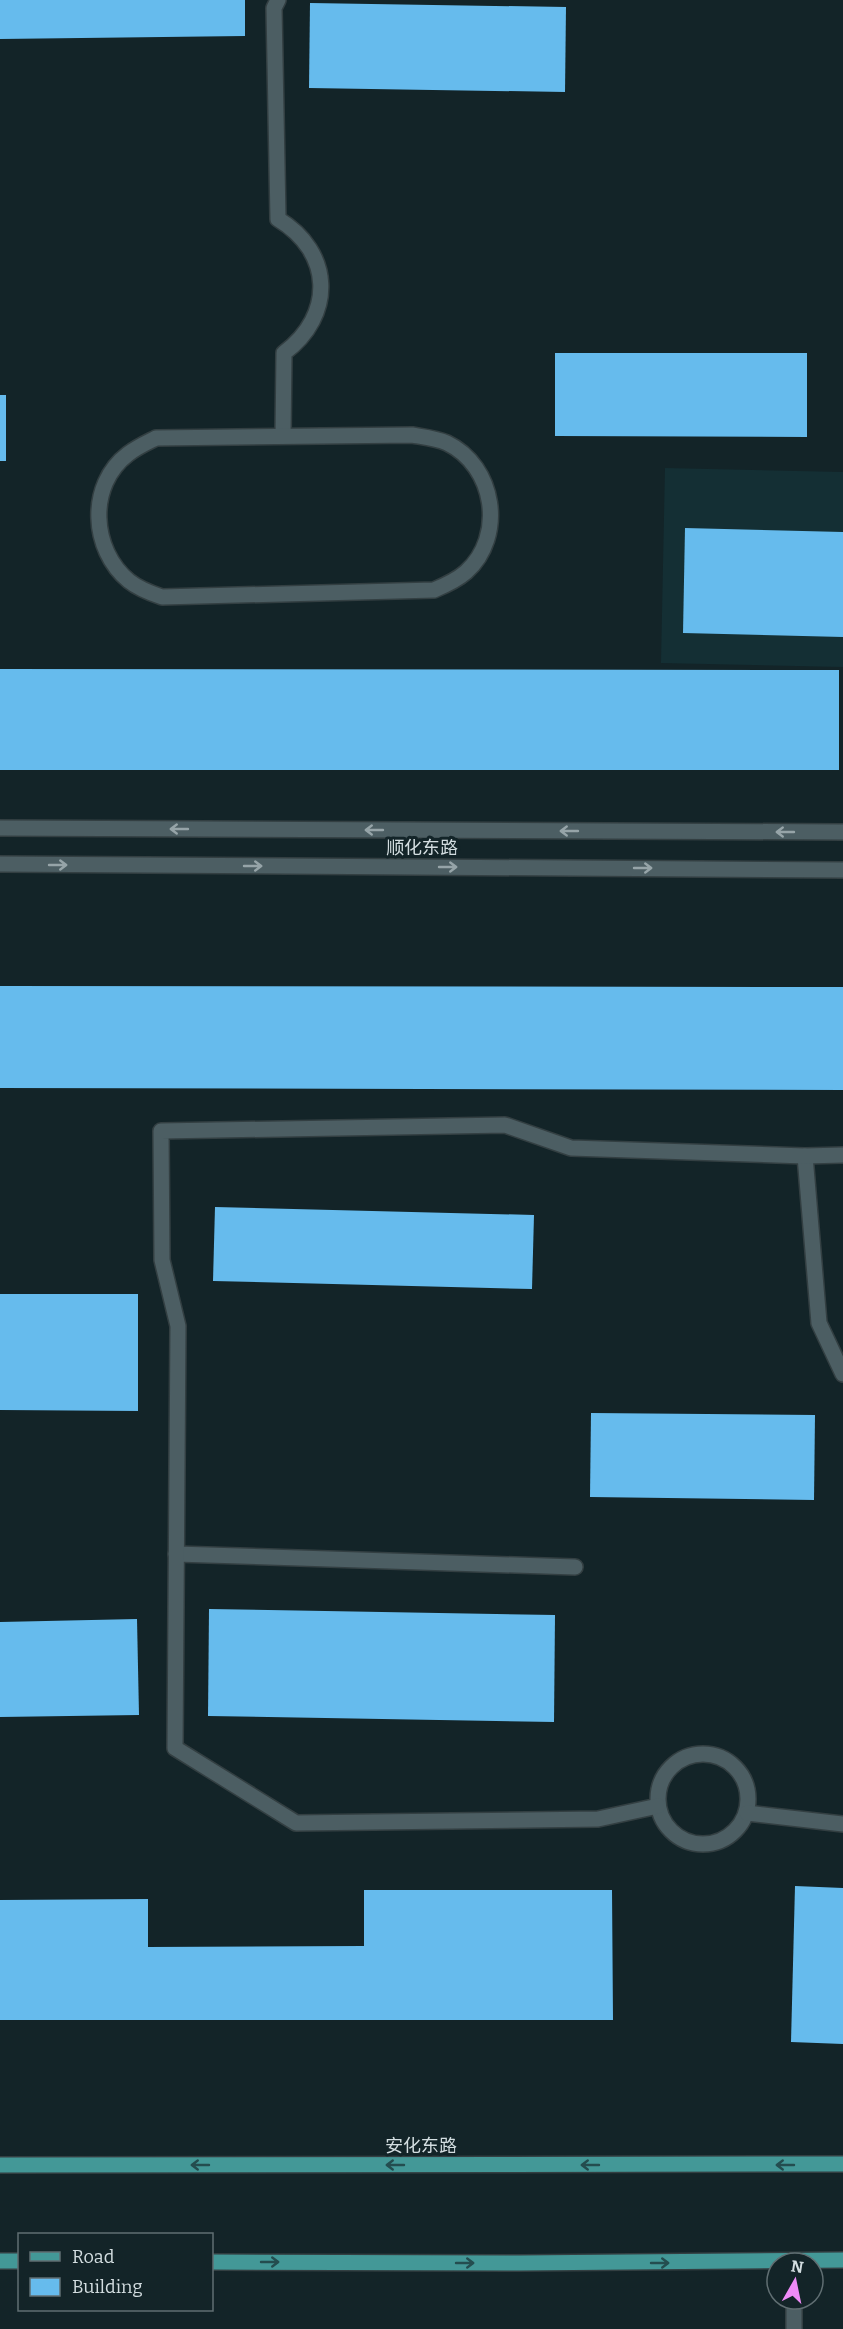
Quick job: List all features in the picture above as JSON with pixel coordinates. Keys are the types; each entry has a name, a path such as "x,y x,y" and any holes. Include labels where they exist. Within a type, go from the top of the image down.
{"main road":[{"name":"安化东路","path":"0,2165 843,2164"},
{"path":"825,2261 843,2260"},
{"path":"0,2261 18,2261"},
{"path":"213,2262 765,2262"}],"street":[{"path":"278,0 274,8 278,219 292,227 313,252 319,267 321,284 321,300 316,316 297,343 284,353 283,436"},
{"path":"412,435 431,437 449,444 477,469 486,486 491,523 487,541 478,558 466,572 434,590 162,597 145,591 129,581 116,568 106,553 100,535 98,517 105,483 114,468 126,455 156,438 283,436 412,435"},
{"name":"顺化东路","path":"0,828 843,832"},
{"name":"顺化东路","path":"0,864 843,870"},
{"path":"658,1806 598,1819 296,1823 175,1748 178,1326 162,1260 161,1131 505,1125 572,1148 804,1156 843,1155"},
{"path":"804,1156 819,1323 843,1374"},
{"path":"176,1554 575,1567"},
{"path":"700,1754 715,1755 728,1761 739,1771 746,1784 749,1798 747,1813 740,1826 729,1837 715,1843 700,1845 685,1841 672,1833 663,1821 658,1806 658,1791 673,1765 686,1757 700,1754"},
{"path":"747,1813 843,1824"},
{"path":"794,2311 794,2329"}],"shaded area":[{"path":"665,468 843,472 843,667 661,663"}],"building":[{"path":"0,0 245,0 245,36 0,39"},
{"path":"310,3 566,7 565,92 309,88"},
{"path":"555,353 807,353 807,437 555,436"},
{"path":"0,395 6,395 6,461 0,461"},
{"path":"685,528 843,532 843,637 683,633"},
{"path":"0,669 839,670 839,770 0,770"},
{"path":"0,986 843,987 843,1090 0,1088"},
{"path":"215,1207 534,1215 532,1289 213,1281"},
{"path":"0,1294 138,1294 138,1411 0,1410"},
{"path":"591,1413 815,1415 814,1500 590,1497"},
{"path":"209,1609 555,1615 554,1722 208,1716"},
{"path":"137,1619 139,1715 0,1717 0,1622"},
{"path":"795,1886 843,1888 843,2044 791,2042"},
{"path":"364,1890 612,1890 613,2020 0,2020 0,1900 148,1899 148,1947 364,1946"}]}
